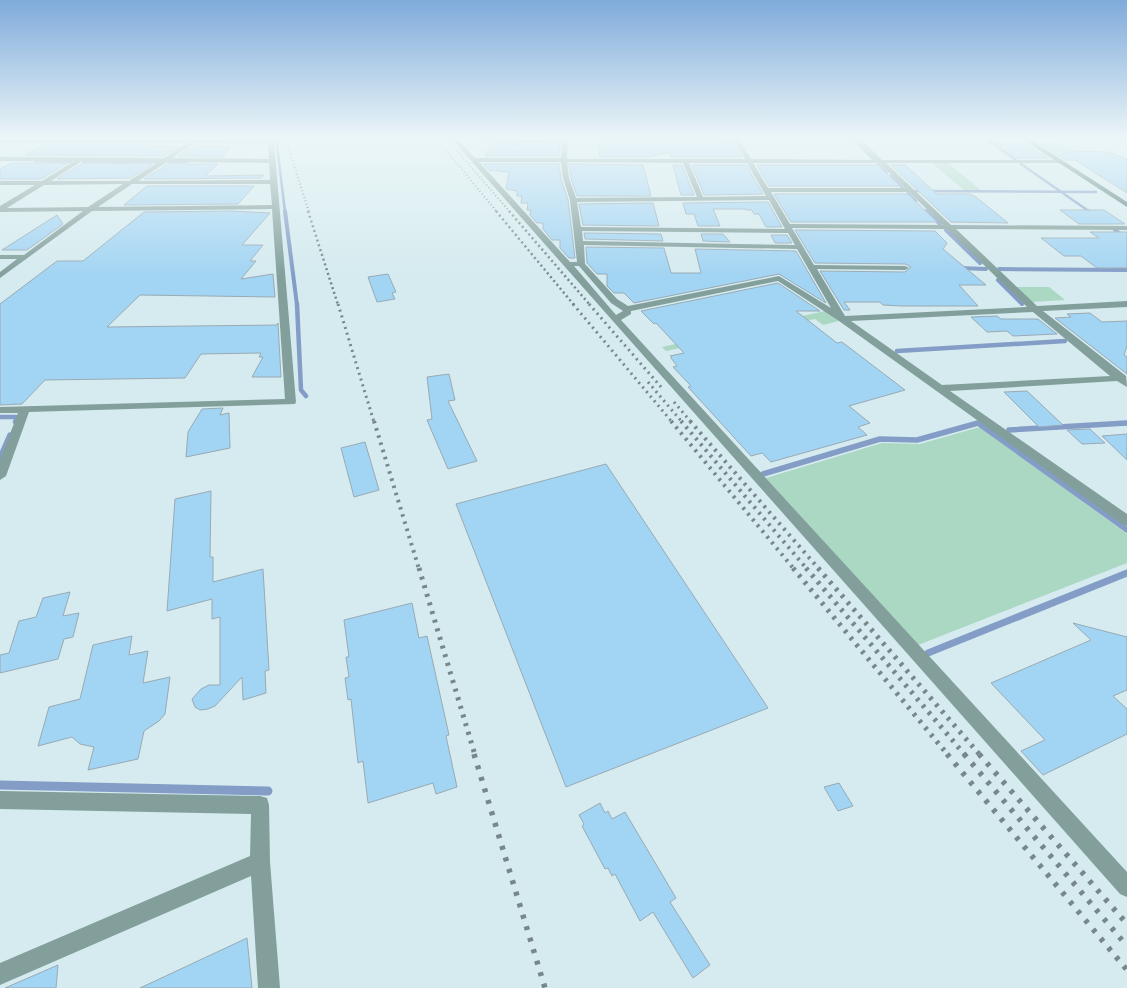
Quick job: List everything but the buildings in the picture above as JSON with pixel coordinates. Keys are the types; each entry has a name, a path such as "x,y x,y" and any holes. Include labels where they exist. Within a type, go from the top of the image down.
{"street":[{"path":"0,210 42,183"},
{"path":"0,276 90,209 131,183"},
{"path":"0,410 291,402 274,183"},
{"path":"494,183 568,264 621,314 1127,887"},
{"path":"568,183 573,200 578,230 581,264 614,302 621,314"},
{"path":"694,183 701,199"},
{"path":"762,183 842,319"},
{"path":"904,183 1035,309 1124,380"},
{"path":"1092,183 1127,206"},
{"path":"766,190 911,190"},
{"path":"573,200 771,198"},
{"path":"0,210 276,207"},
{"path":"578,230 949,227 1127,228"},
{"path":"580,243 800,247"},
{"path":"0,257 26,257"},
{"path":"568,264 581,264"},
{"path":"812,267 905,268"},
{"path":"621,314 779,278 842,319 1127,521"},
{"path":"842,319 1127,304"},
{"path":"940,388 1124,380"},
{"path":"0,476 25,409"},
{"path":"0,800 260,805 260,862 269,988"},
{"path":"0,974 260,862"}],"green space":[{"path":"956,183 973,183 981,190 964,190"},
{"path":"1016,287 1049,287 1065,300 1032,302"},
{"path":"825,311 839,321 823,325 815,319 666,351 662,347"},
{"path":"980,427 1127,534 1127,563 918,645 766,478 882,443 920,444"}],"waterway":[{"path":"282,183 285,212"},
{"path":"898,183 903,188"},
{"path":"1048,183 1061,192"},
{"path":"916,191 1061,192"},
{"path":"1061,192 1096,192"},
{"path":"1061,192 1090,212"},
{"path":"908,193 916,201"},
{"path":"285,211 297,305"},
{"path":"926,211 940,224"},
{"path":"1088,211 1093,214"},
{"path":"946,230 980,263"},
{"path":"1115,230 1127,239"},
{"path":"960,268 986,269"},
{"path":"999,269 1127,270"},
{"path":"998,280 1022,304"},
{"path":"297,304 301,390 306,396"},
{"path":"897,351 1065,341"},
{"path":"0,417 17,417 15,422"},
{"path":"763,474 880,439 917,440 978,423 1127,530"},
{"path":"1009,430 1127,423"},
{"path":"0,458 10,435"},
{"path":"928,653 1127,573"},
{"path":"0,785 268,791"}],"railway":[{"path":"300,183 309,212"},
{"path":"473,183 497,212"},
{"path":"485,183 510,212"},
{"path":"308,211 338,305"},
{"path":"496,211 574,305"},
{"path":"509,211 590,305"},
{"path":"338,304 374,422"},
{"path":"573,304 672,422"},
{"path":"589,304 661,387"},
{"path":"648,382 682,422"},
{"path":"674,402 691,422"},
{"path":"374,421 419,569"},
{"path":"671,421 794,569"},
{"path":"681,421 807,569"},
{"path":"690,421 819,569"},
{"path":"419,568 475,755"},
{"path":"793,568 948,755"},
{"path":"806,568 965,755"},
{"path":"818,568 980,755"},
{"path":"474,754 545,988"},
{"path":"947,754 1127,970"},
{"path":"964,754 1127,946"},
{"path":"979,754 1127,924"}]}
